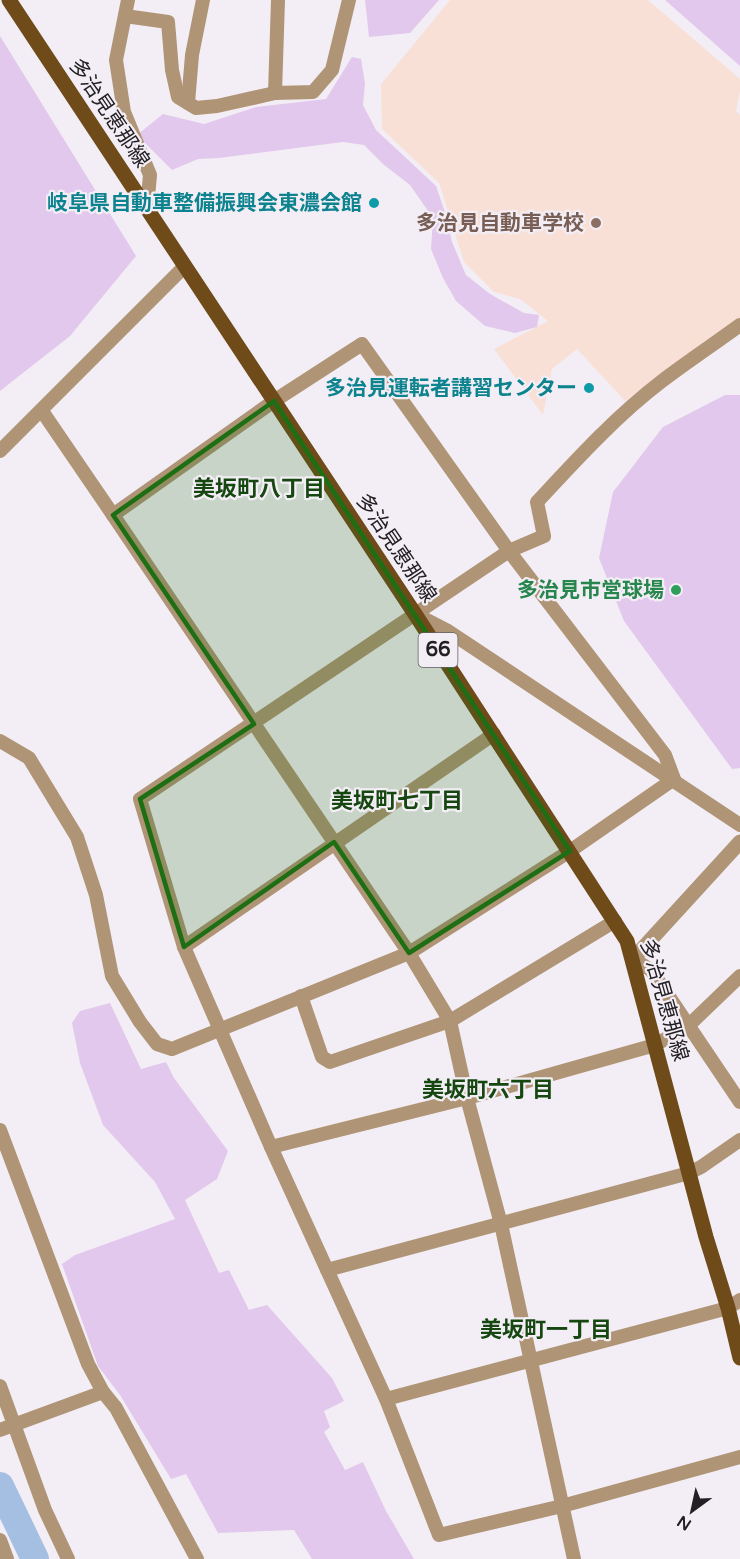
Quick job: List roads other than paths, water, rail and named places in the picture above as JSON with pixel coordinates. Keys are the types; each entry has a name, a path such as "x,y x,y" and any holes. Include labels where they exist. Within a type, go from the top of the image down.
{"main road":[{"name":"多治見恵那線","path":"9,0 415,614 627,941 706,1237 734,1304 740,1358"}],"street":[{"path":"128,0 116,60 124,112 150,175 147,208"},
{"path":"188,103 192,56 203,0"},
{"path":"275,93 278,0"},
{"path":"125,16 168,22 172,69 178,97 196,108 217,106 275,93 313,92 332,70 349,0"},
{"path":"0,451 184,267"},
{"path":"740,325 661,382 622,414 537,502 544,536 509,551 141,799 184,947 271,1147 386,1399 439,1535 562,1506 740,1457"},
{"path":"113,515 274,401 362,344 509,551 665,754 674,779"},
{"path":"42,411 409,953 450,1021 467,1098 501,1224 574,1559"},
{"path":"415,614 448,632 674,779 740,825"},
{"path":"184,947 334,842 494,735"},
{"path":"0,741 29,758 77,837 96,895 112,976 140,1022 157,1044 172,1049 409,953 570,851 674,779"},
{"path":"740,842 633,959 651,970 740,1102"},
{"path":"301,996 322,1057 330,1062 450,1021 615,921"},
{"path":"271,1147 467,1098 655,1045 688,1026 740,976"},
{"path":"0,1130 88,1364 103,1392 116,1408 197,1559"},
{"path":"327,1270 689,1173 740,1140"},
{"path":"386,1399 530,1362 734,1304"},
{"path":"0,1386 45,1510 68,1559"},
{"path":"0,1430 103,1392"},
{"path":"0,1540 8,1559"}],"waterway":[{"path":"0,1486 35,1559"}],"place":[{"name":"岐阜県自動車整備振興会東濃会館","path":"374,203"},
{"name":"多治見自動車学校","path":"596,223"},
{"name":"多治見運転者講習センター","path":"589,388"},
{"name":"多治見市営球場","path":"676,590"}],"district":[{"name":"美坂町八丁目","path":"259,489"},
{"name":"美坂町七丁目","path":"397,801"},
{"name":"美坂町六丁目","path":"488,1090"},
{"name":"美坂町一丁目","path":"546,1330"}]}
